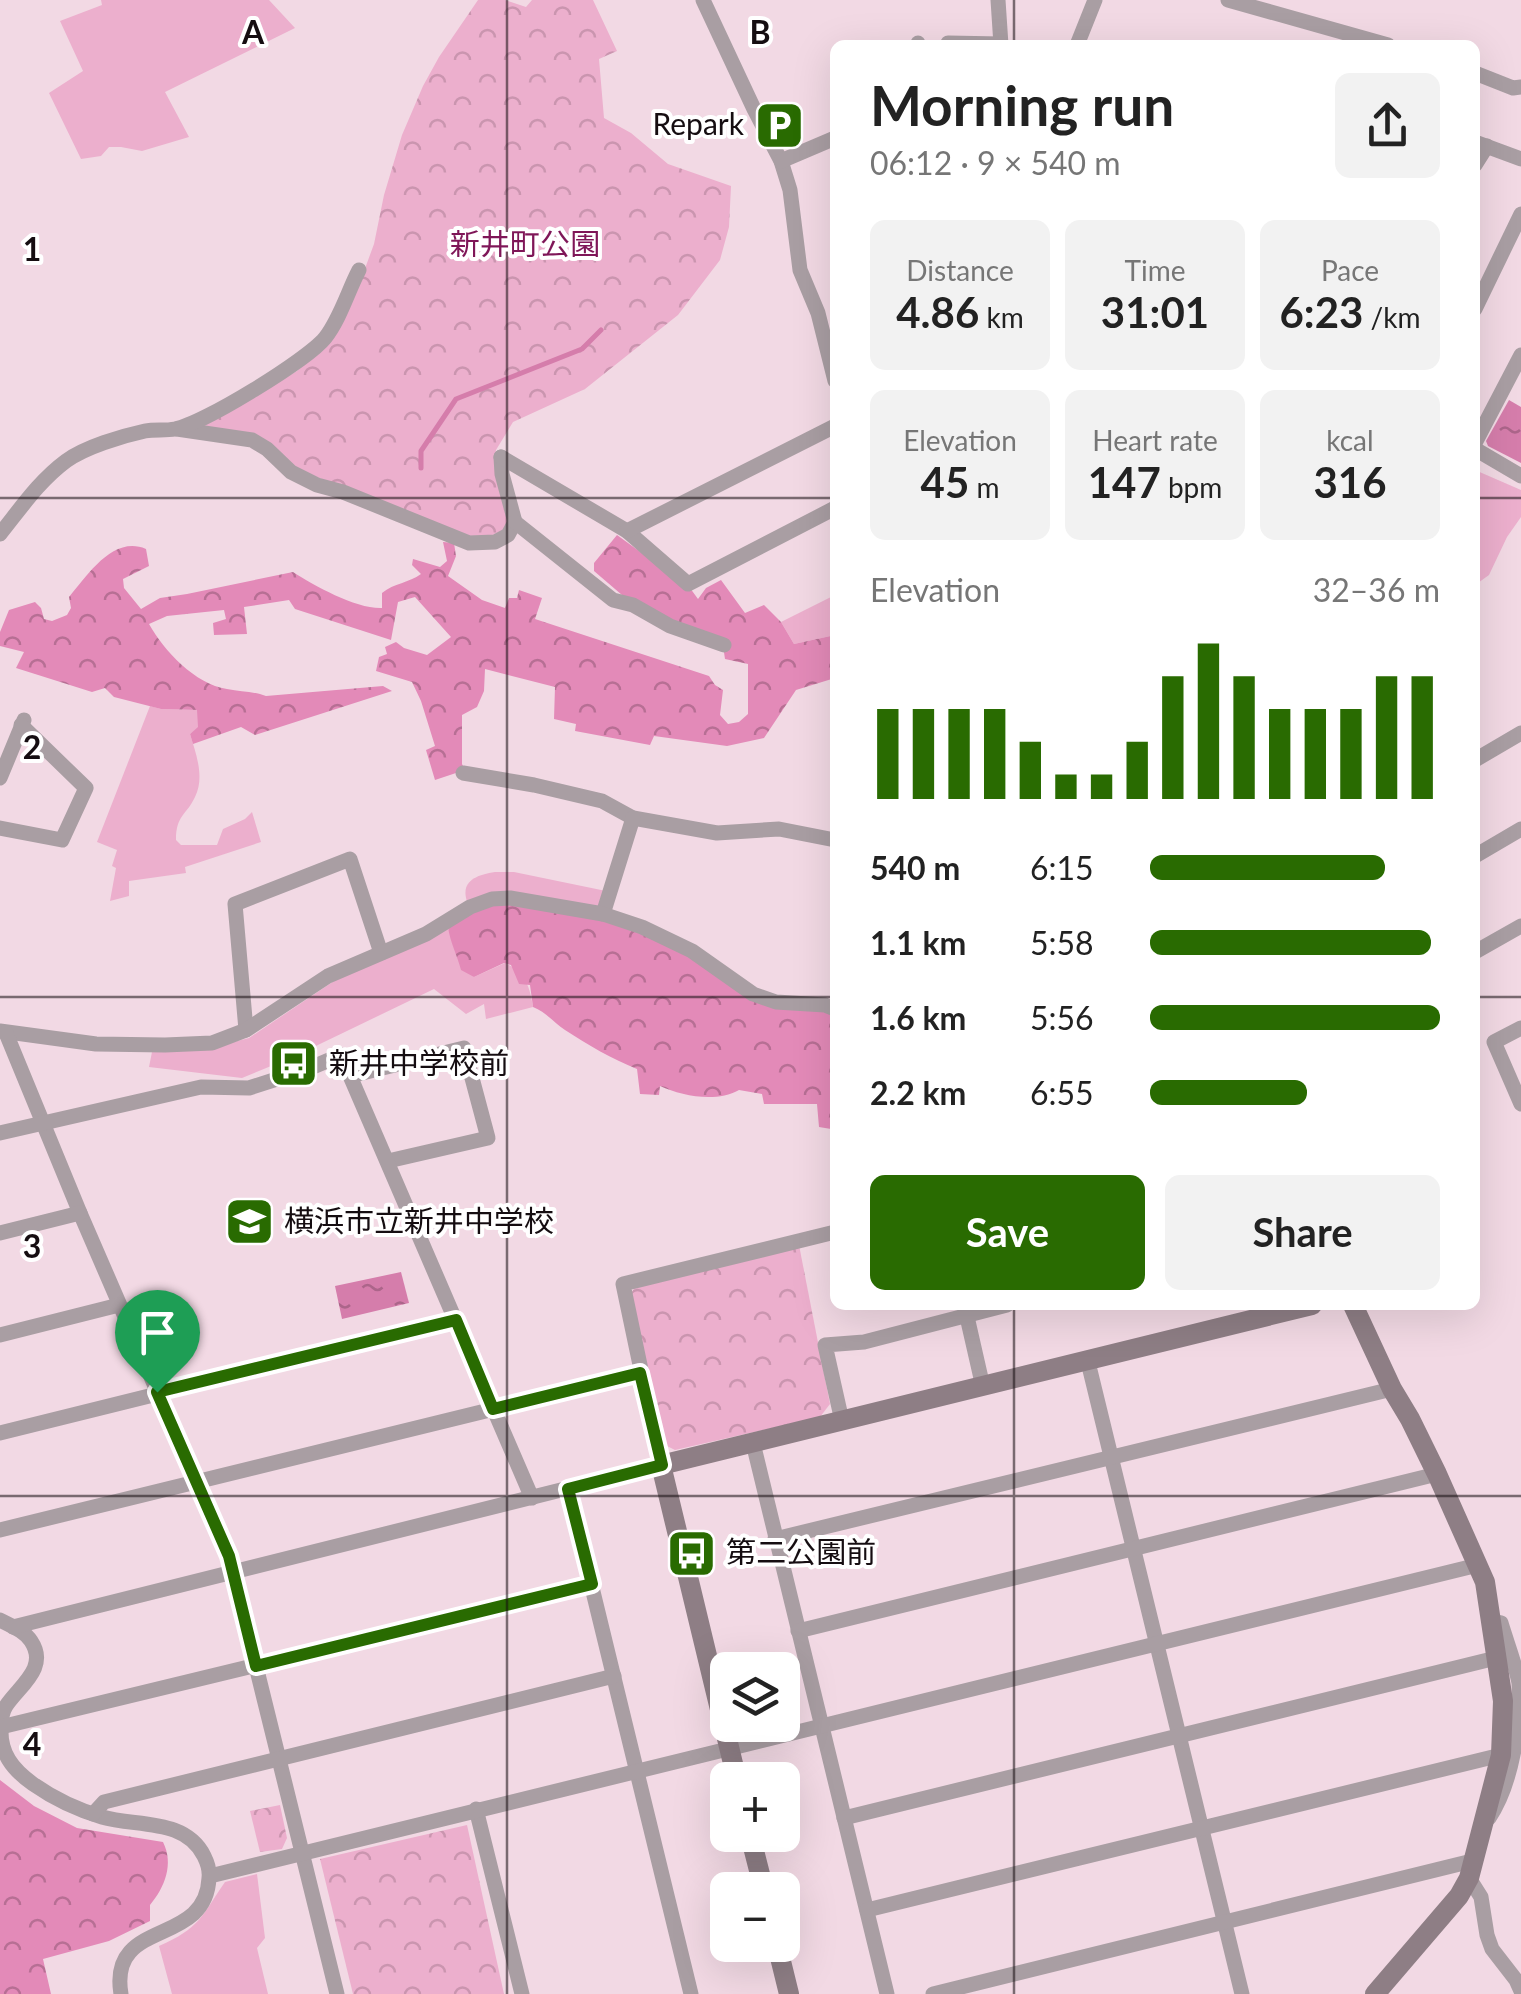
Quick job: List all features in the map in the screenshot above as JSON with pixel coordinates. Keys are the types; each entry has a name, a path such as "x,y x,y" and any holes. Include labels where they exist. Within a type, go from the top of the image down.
{"street":[{"path":"704,0 782,161 790,190 800,270 818,313 830,361"},
{"path":"998,0 1001,40"},
{"path":"1079,40 1096,0"},
{"path":"1228,0 1370,40"},
{"path":"1480,75 1521,88"},
{"path":"782,161 830,140"},
{"path":"1481,144 1521,159"},
{"path":"1480,290 1521,214"},
{"path":"177,429 231,403 309,353 325,338 359,270"},
{"path":"818,313 830,309"},
{"path":"1480,436 1521,355"},
{"path":"627,530 830,428"},
{"path":"0,534 36,488 69,458 148,430 177,429 252,440 291,472 317,485 344,492 469,544 495,542 508,536 515,522"},
{"path":"1480,449 1521,476"},
{"path":"724,644 670,626 633,605 613,600 515,522 501,457 627,530 688,584 830,511"},
{"path":"0,778 22,723 86,788 62,840 0,828"},
{"path":"1480,757 1521,734"},
{"path":"464,774 602,800 633,818 717,833 779,829 830,839"},
{"path":"603,914 633,818"},
{"path":"1480,853 1521,829"},
{"path":"246,1030 235,904 350,859 381,953"},
{"path":"3,1032 96,1044 212,1042 246,1030 328,976 426,934 470,907 510,898 603,914 673,940 753,994 776,1002 830,1007"},
{"path":"1480,949 1521,926"},
{"path":"1521,1028 1494,1042 1521,1104"},
{"path":"3,1032 229,1556 337,1994"},
{"path":"350,1076 464,1048 488,1138 388,1162"},
{"path":"0,1133 200,1087 249,1088 341,1055 532,1498"},
{"path":"0,1233 80,1213"},
{"path":"733,1762 622,1284 830,1233"},
{"path":"0,1335 119,1305"},
{"path":"842,1421 825,1345 864,1342 965,1310 983,1387"},
{"path":"7,1624 234,1573 1292,1310"},
{"path":"1356,1310 1485,1582 1503,1702 1501,1755 1470,1870 1458,1896 1375,1994"},
{"path":"0,1432 456,1320"},
{"path":"1088,1362 1242,1994"},
{"path":"0,1530 640,1373"},
{"path":"775,1539 1392,1389"},
{"path":"753,1443 886,1994"},
{"path":"798,1631 1437,1474"},
{"path":"568,1489 691,1994"},
{"path":"210,1876 1478,1564"},
{"path":"1,1727 592,1584"},
{"path":"1482,1830 1501,1800 1520,1743 1520,1686 1501,1623 1490,1622"},
{"path":"7,1624 24,1632 38,1655 36,1667 5,1707 1,1727 3,1754 17,1771 49,1794 93,1814 171,1828 189,1836 206,1860 210,1876 200,1905 173,1928 142,1940 122,1960 121,1994"},
{"path":"844,1818 1496,1658"},
{"path":"93,1814 104,1802 614,1676"},
{"path":"866,1910 1501,1755"},
{"path":"476,1809 522,1994"},
{"path":"934,1994 1224,1922 1470,1870"},
{"path":"1470,1870 1481,1897 1492,1949 1520,1983"},
{"path":"781,1962 789,1994"}],"green space":[{"path":"101,0 269,0 295,28 165,92 189,137 142,151 109,147 101,156 81,159 49,93 83,71 60,21 102,5"},
{"name":"新井町公園","path":"478,0 505,0 526,7 532,0 593,0 617,51 599,59 604,118 631,133 668,164 731,186 729,227 720,260 678,315 585,389 513,422 496,450 494,464 508,520 504,530 481,540 301,471 287,460 201,427 297,371 330,340 356,293 374,244 402,135 423,86"},
{"path":"1480,472 1521,490 1521,517 1489,575 1480,581"},
{"path":"617,535 690,588 698,599 706,588 721,580 745,613 764,605 781,622 794,644 830,636 830,680 796,690 764,738 727,746 654,736 650,745 575,731 576,724 554,719 555,687 485,669 484,691 477,707 462,715 465,770 435,780 426,750 435,746 412,682 376,671 379,657 387,654 385,647 396,642 427,655 451,637 415,597 398,602 391,640 295,609 289,600 244,607 247,634 214,635 213,623 226,619 224,610 167,616 149,624 182,665 215,686 266,696 383,686 392,691 255,735 241,727 193,744 190,734 198,727 197,710 161,709 114,697 105,688 92,692 16,668 24,652 0,646 0,632 9,610 35,602 44,619 52,621 67,615 71,608 69,597 84,578 112,552 123,548 146,549 149,566 123,579 124,588 141,609 160,598 293,572 348,601 382,608 382,593 421,574 412,565 413,559 440,567 447,561 443,542 454,543 456,556 448,576 482,600 505,608 509,598 517,598 519,590 542,598 535,619 709,676 723,690 720,715 728,724 739,722 748,714 748,664 725,659 722,639 695,631 622,595 594,571 594,563"},
{"path":"830,598 830,636 794,644 781,622"},
{"path":"150,706 198,710 198,728 190,734 198,766 198,789 180,820 176,840 181,845 217,845 223,829 252,812 261,842 185,867 186,873 129,881 129,896 110,901 117,850 97,842"},
{"path":"514,872 606,891 602,907 468,904 467,885 481,875"},
{"path":"515,903 602,918 672,943 752,996 830,1011 830,1129 819,1127 817,1104 764,1104 762,1094 739,1090 699,1097 660,1086 659,1095 640,1094 637,1069 582,1041 533,1007 530,985 519,984 511,965 504,963 474,977 461,970 448,927 497,905"},
{"path":"448,927 454,947 474,977 505,963 525,981 533,1007 486,1019 484,1004 466,1014 434,989 242,1078 149,1067 152,1052 218,1046 249,1038 343,975"},
{"path":"799,1245 830,1404 820,1417 675,1450 665,1445 629,1297 636,1285"},
{"path":"0,1780 34,1806 77,1828 163,1842 166,1850 166,1875 150,1905 150,1921 109,1941 43,1959 51,1994 0,1994"},
{"path":"280,1805 287,1838 282,1849 260,1852 250,1811"},
{"path":"467,1825 504,1994 353,1994 320,1859"},
{"path":"257,1874 265,1938 257,1948 268,1994 172,1994 159,1946 192,1927 225,1882"}],"water":[{"path":"1509,400 1521,407 1521,463 1488,446 1486,441"},
{"path":"401,1272 409,1303 342,1319 335,1286"}],"waterway":[{"path":"421,468 421,451 456,399 582,349 601,330"}],"place":[{"name":"Repark","path":"779,125"},
{"name":"新井中学校前","path":"294,1064"},
{"name":"横浜市立新井中学校","path":"249,1222"},
{"name":"第二公園前","path":"691,1553"}],"route":[{"path":"456,1320 493,1409 640,1373 662,1465 568,1489 592,1584 256,1666 229,1556 157,1392 456,1320"}]}
